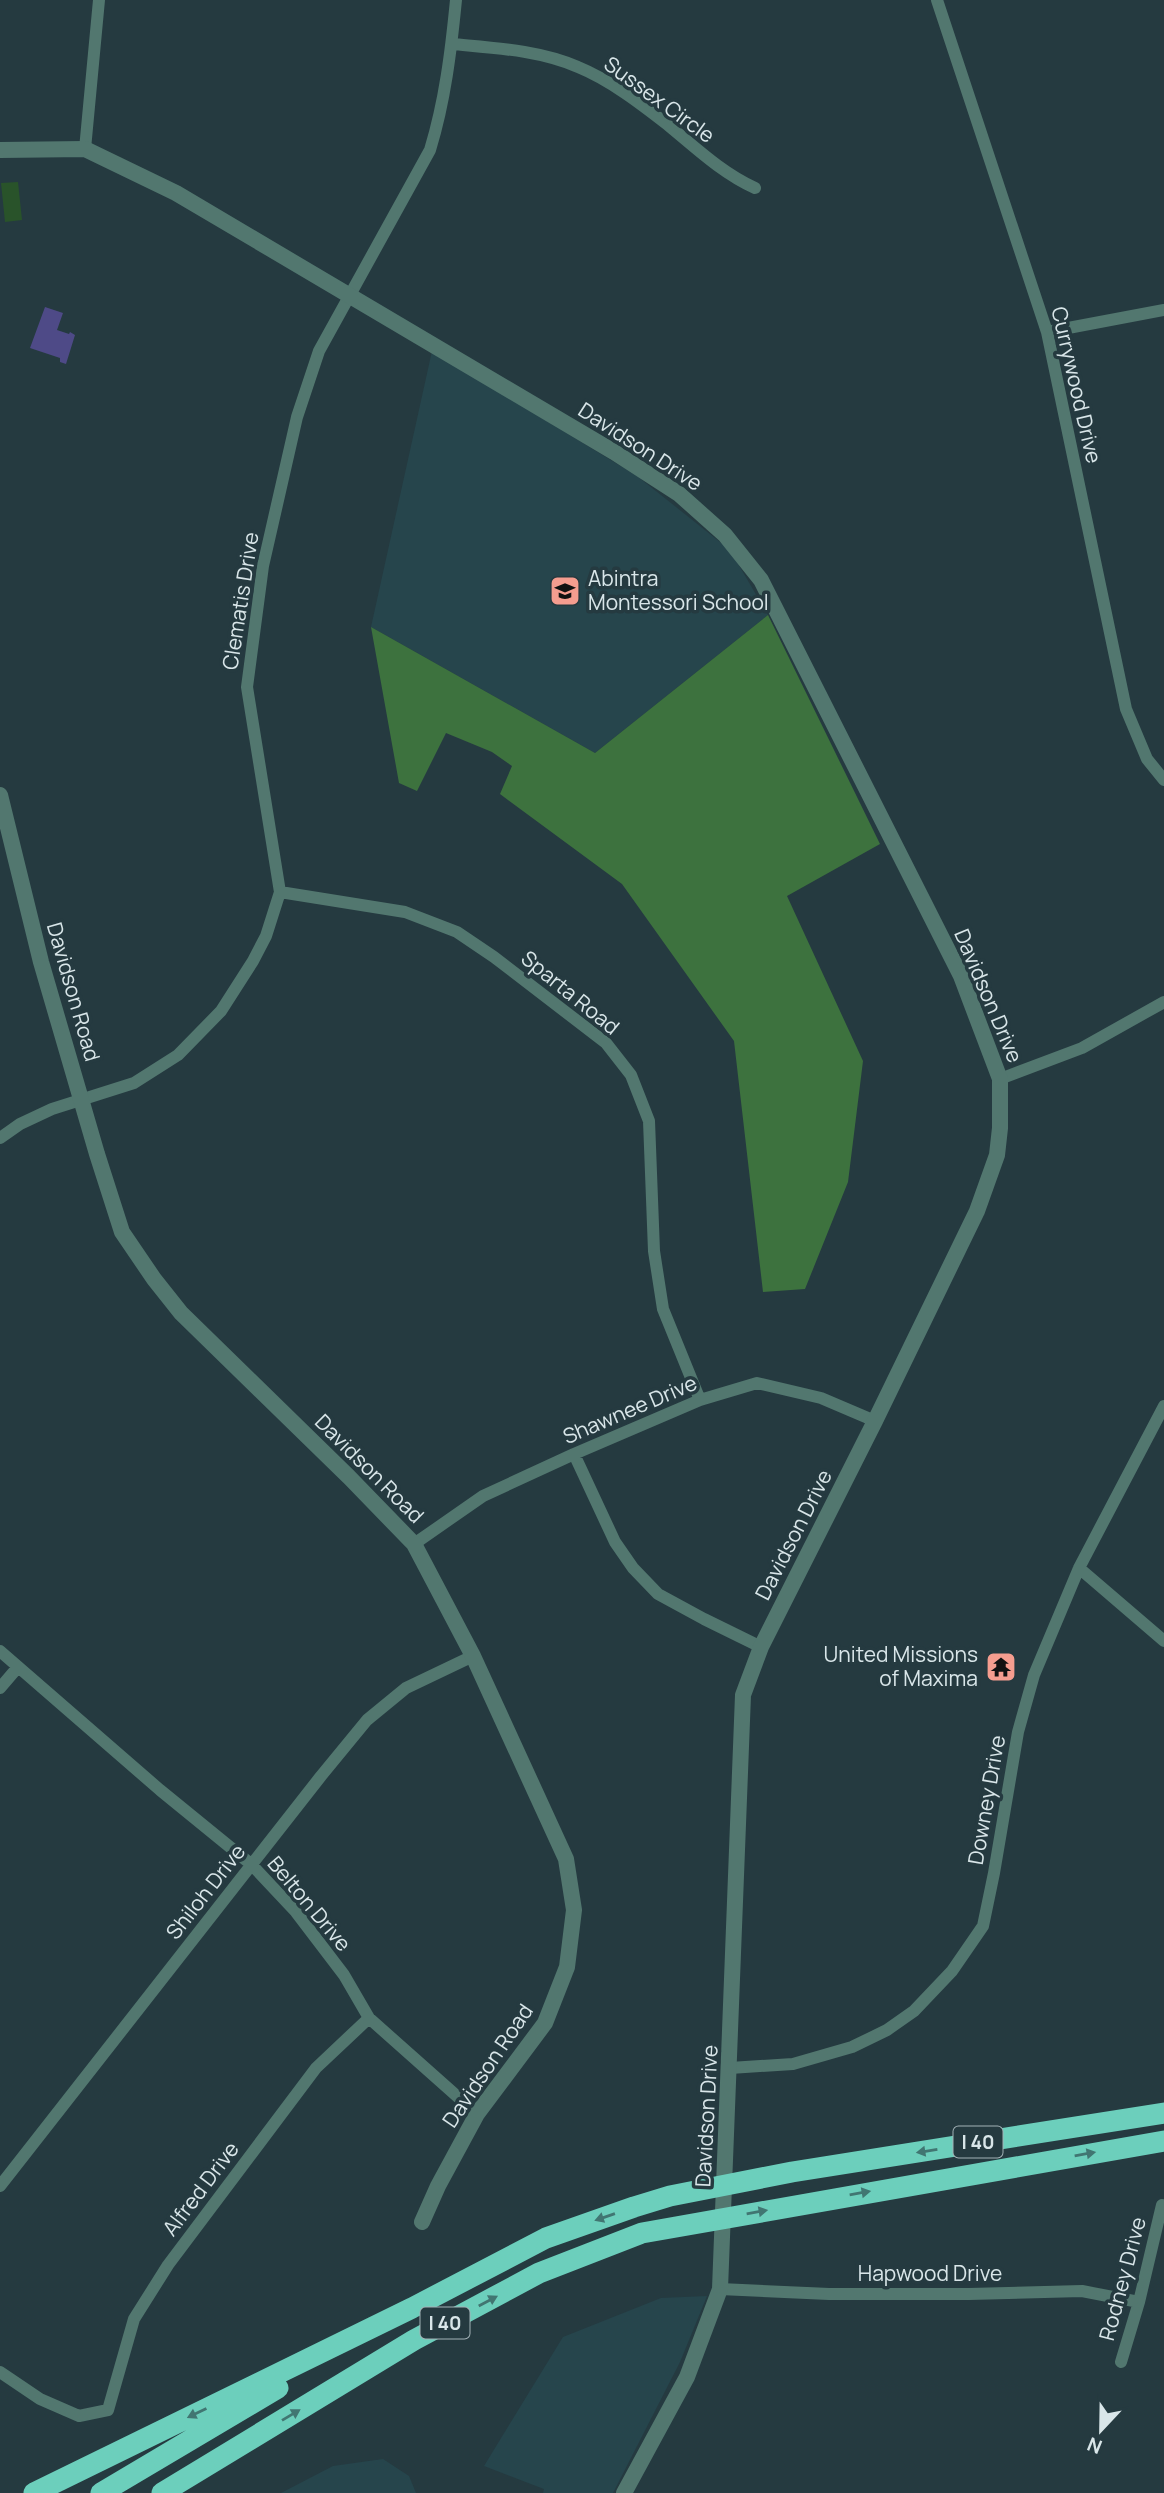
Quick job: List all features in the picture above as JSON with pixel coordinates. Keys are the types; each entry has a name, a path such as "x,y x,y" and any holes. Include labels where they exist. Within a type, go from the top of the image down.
{"highway":[{"name":"I 40","path":"102,2493 412,2308 546,2238 670,2196 792,2172 1164,2113"},
{"name":"I 40","path":"162,2493 414,2340 539,2273 642,2233 1164,2141"},
{"path":"34,2493 412,2308"}],"street":[{"path":"85,149 99,0"},
{"name":"Clematis Drive","path":"0,1138 20,1124 52,1109 134,1083 178,1055 225,1006 266,936 280,892 247,687 263,566 297,417 319,351 430,150 439,120 452,44 456,0"},
{"name":"Currywood Drive","path":"937,0 1047,332 1126,709 1147,759 1164,780"},
{"name":"Sussex Circle","path":"452,44 524,51 578,66 617,89 666,124 716,165 755,188"},
{"name":"Davidson Drive","path":"0,150 85,149 176,193 626,459 679,494 725,535 761,580 961,976 1000,1079 997,1155 977,1211 876,1421 761,1647 743,1695 720,2288 687,2377 624,2493"},
{"path":"1047,332 1164,310"},
{"name":"Davidson Road","path":"0,795 41,962 122,1232 153,1279 215,1348 349,1477 414,1544 473,1656 566,1859 574,1910 567,1967 545,2023 477,2114 422,2222"},
{"name":"Sparta Road","path":"280,892 405,912 457,932 606,1043 631,1075 649,1121 654,1251 663,1309 700,1400"},
{"path":"1000,1079 1082,1048 1164,1002"},
{"name":"Shawnee Drive","path":"414,1544 483,1496 700,1400 757,1383 821,1398 876,1421"},
{"name":"Downey Drive","path":"730,2068 793,2064 852,2047 887,2030 914,2011 952,1971 983,1926 1018,1732 1034,1675 1079,1569 1164,1406"},
{"path":"574,1454 615,1542 633,1568 658,1594 761,1647"},
{"path":"1079,1569 1164,1641"},
{"name":"Belton Drive","path":"0,1651 160,1790 252,1865 296,1912 344,1975 369,2018 477,2114"},
{"name":"Shiloh Drive","path":"0,2186 367,1720 406,1688 473,1656"},
{"path":"0,1688 18,1667"},
{"name":"Alfred Drive","path":"0,2372 40,2399 79,2416 108,2410 134,2319 168,2265 316,2068 369,2018"},
{"name":"Rodney Drive","path":"1121,2362 1139,2302 1162,2205"},
{"name":"Hapwood Drive","path":"720,2288 830,2294 1082,2291 1139,2302"}],"shaded area":[{"path":"45,307 63,313 57,330 75,335 66,364 60,362 60,358 30,348"},
{"path":"432,351 637,476 730,550 768,615 595,753 371,627"},
{"path":"707,2296 680,2362 613,2493 543,2493 544,2489 484,2466 563,2337 661,2298"},
{"path":"383,2459 409,2476 416,2493 281,2493 333,2466"}],"green space":[{"path":"18,182 22,220 5,222 1,183"},
{"path":"768,615 880,844 787,896 863,1061 848,1182 805,1289 763,1292 734,1041 622,884 500,794 512,766 492,752 446,733 417,791 399,783 371,627 595,753"}],"place":[{"name":"Abintra Montessori School","path":"565,591"},
{"name":"United Missions of Maxima","path":"1001,1667"}]}
